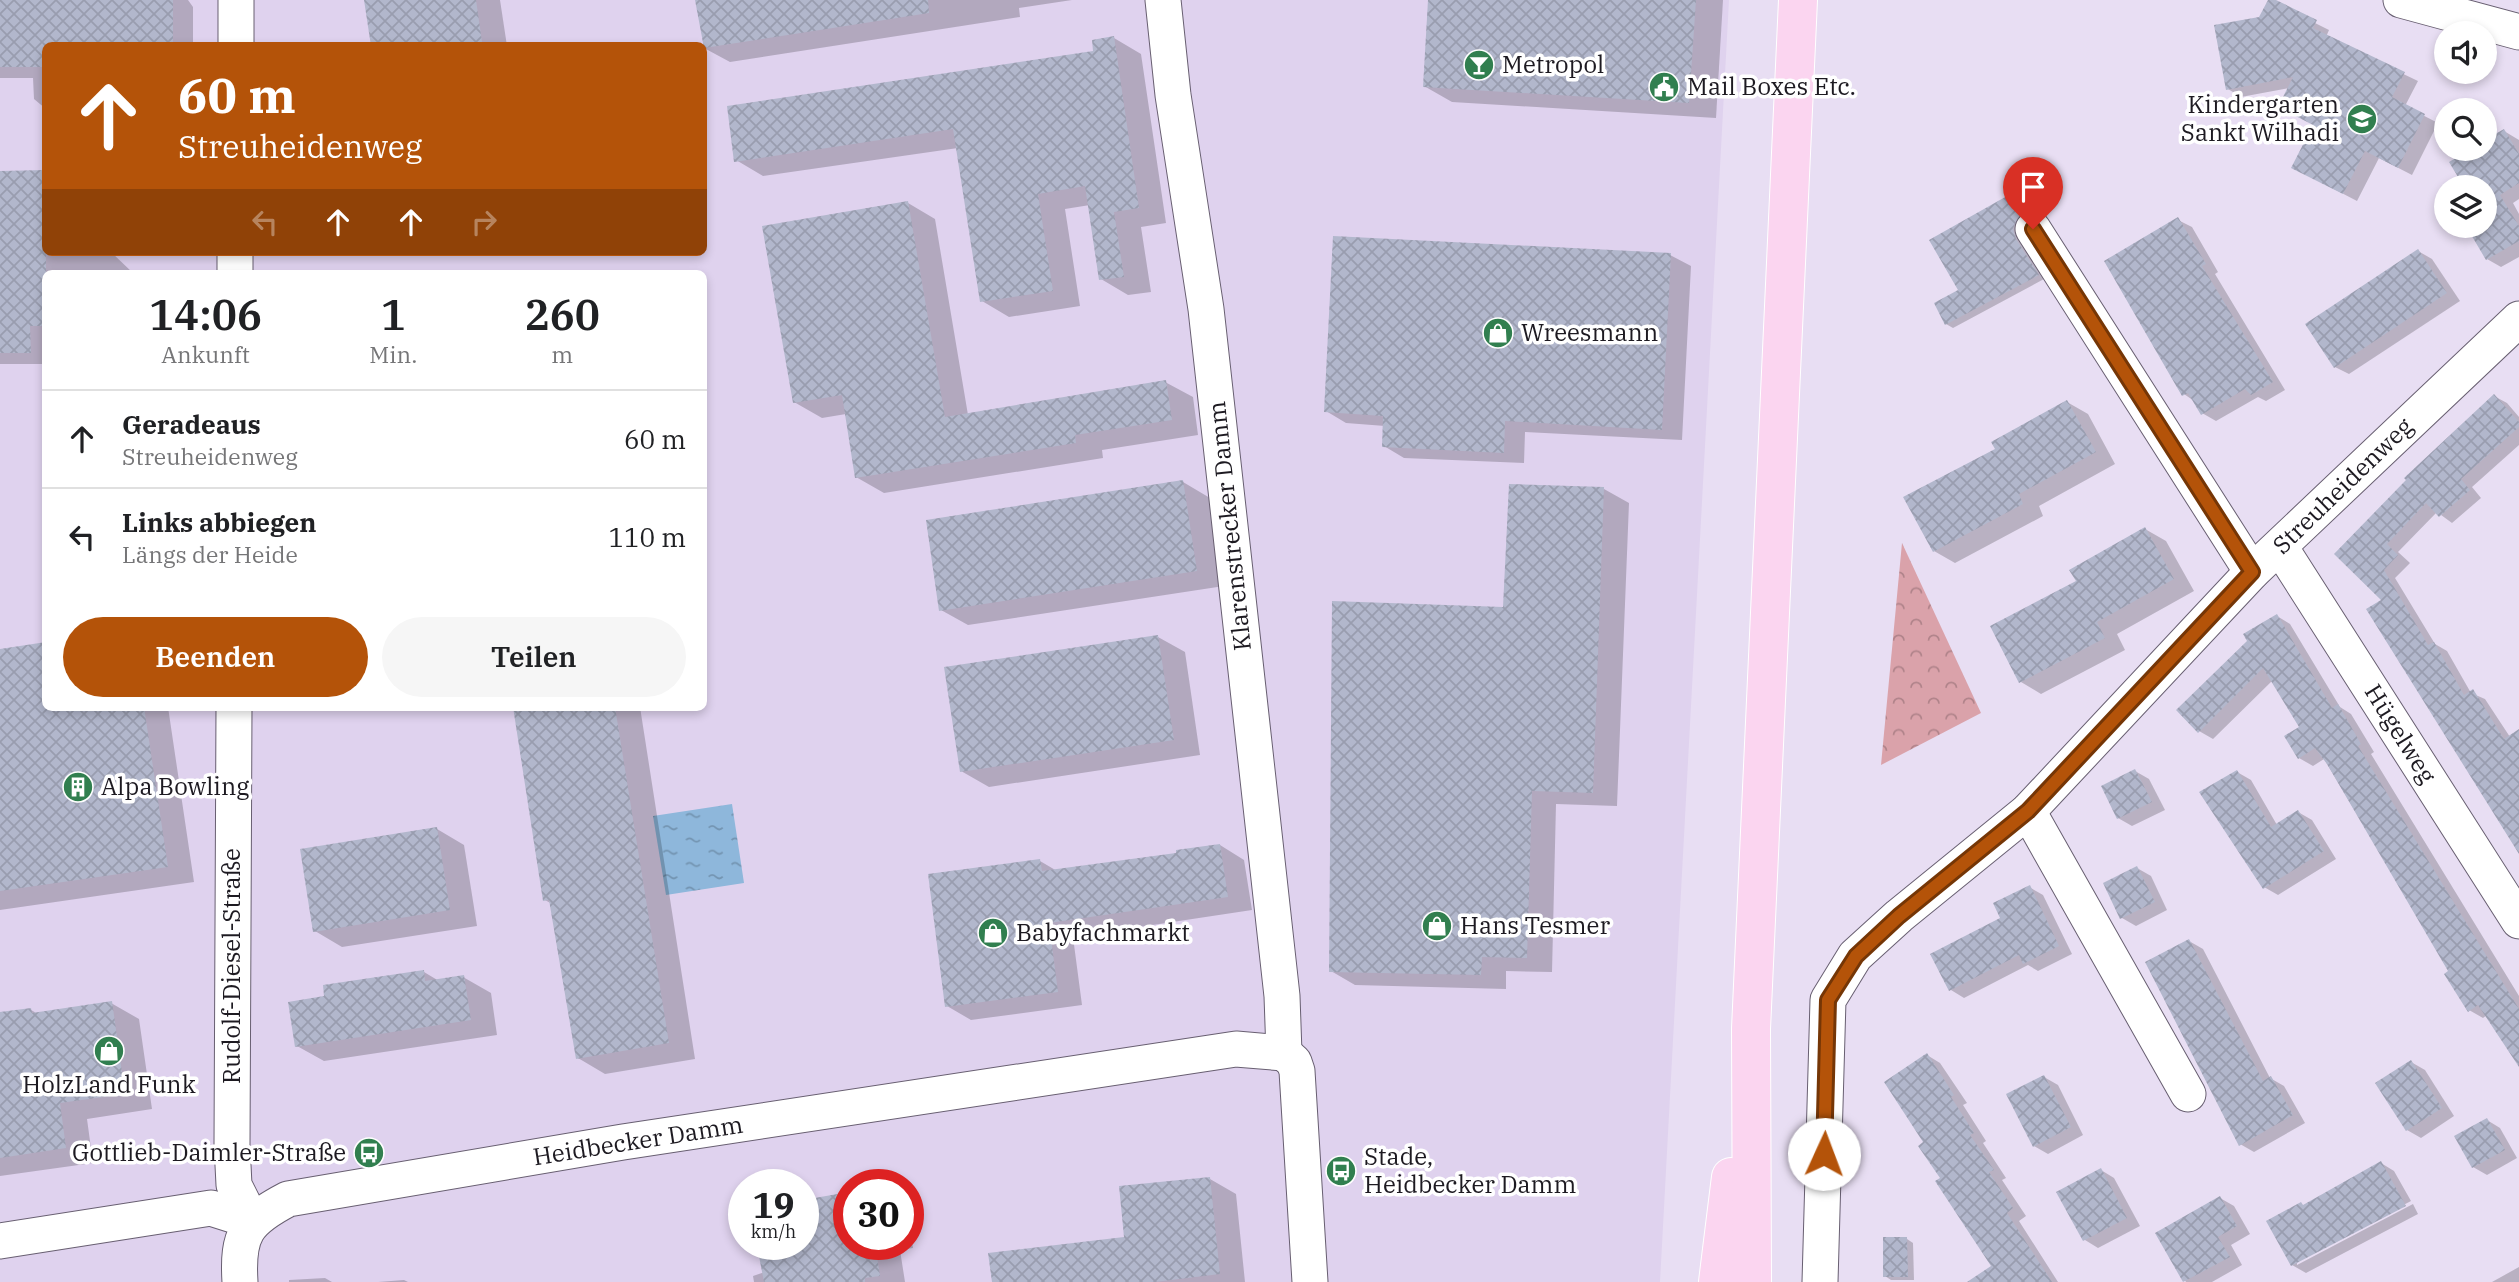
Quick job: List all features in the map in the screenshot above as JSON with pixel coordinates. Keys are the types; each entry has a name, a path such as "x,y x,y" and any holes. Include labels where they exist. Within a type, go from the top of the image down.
{"main road":[{"path":"1752,1282 1751,1029 1798,0"},
{"path":"1718,1282 1751,1029"}],"street":[{"path":"236,0 236,42"},
{"name":"Klarenstrecker Damm","path":"1163,0 1173,95 1206,309 1282,996 1284,1053"},
{"path":"2401,0 2519,32"},
{"path":"2033,229 2252,572"},
{"name":"Streuheidenweg","path":"1820,1282 1828,1000 1856,956 1899,916 2028,811 2252,572 2519,319"},
{"name":"Hügelweg","path":"2280,547 2519,921"},
{"name":"Rudolf-Diesel-Straße","path":"233,711 232,1145 234,1185 252,1221"},
{"path":"2028,811 2188,1094"},
{"name":"Heidbecker Damm","path":"252,1221 288,1199 489,1164 1236,1049 1284,1053"},
{"path":"1284,1053 1294,1062 1297,1072 1310,1282"},
{"path":"0,1241 211,1208 252,1221 239,1244 240,1282"}],"shaded area":[{"path":"0,0 1729,0 1660,1282 0,1282"}],"green space":[{"path":"1902,543 1981,713 1881,765"}],"water":[{"path":"732,804 744,883 666,895 653,816"}],"building":[{"path":"0,0 173,0 173,42 42,42 42,67 0,67"},
{"path":"364,0 476,0 482,42 370,42"},
{"path":"695,0 928,0 929,13 707,48 707,42 703,42"},
{"path":"1428,0 1696,0 1689,103 1423,87"},
{"path":"2268,0 2276,0 2317,20 2313,28 2405,72 2392,97 2425,114 2398,168 2365,151 2343,194 2291,168 2313,125 2278,107 2293,77 2226,90 2214,25 2259,17"},
{"path":"1114,36 1139,208 1114,212 1124,277 1099,280 1085,186 1038,194 1053,291 980,302 953,129 734,162 727,106 1093,51 1092,40"},
{"path":"2504,129 2519,154 2519,183 2500,195 2519,226 2519,241 2486,260 2473,238 2497,238 2497,175 2457,175 2449,162 2497,161 2497,133"},
{"path":"42,170 42,256 46,256 46,270 42,270 42,326 30,326 31,353 0,353 0,171"},
{"path":"2007,196 2018,216 2013,229 2016,239 2039,275 1945,325 1934,303 1958,290 1929,240"},
{"path":"908,201 945,417 1166,380 1172,420 1075,435 1076,443 855,478 842,395 793,403 762,226"},
{"path":"2178,217 2206,264 2202,266 2273,382 2251,395 2245,389 2201,415 2188,393 2182,396 2104,261"},
{"name":"Wreesmann","path":"1333,236 1671,253 1662,430 1505,421 1504,453 1382,447 1383,416 1324,412"},
{"path":"2418,249 2447,293 2334,368 2305,324"},
{"path":"2494,394 2519,422 2519,427 2461,479 2470,490 2439,517 2426,503 2387,544 2398,555 2384,570 2428,645 2434,642 2464,695 2473,689 2504,739 2519,729 2519,854 2366,609 2381,600 2334,554 2406,480 2404,478"},
{"path":"2067,400 2096,452 2019,494 2023,504 1933,552 1903,497 1995,449 1991,442"},
{"path":"1183,480 1197,571 939,611 926,520"},
{"path":"1509,484 1604,487 1593,793 1532,791 1527,958 1482,957 1481,975 1329,972 1332,601 1503,607"},
{"path":"2145,527 2174,579 2097,622 2105,638 2019,683 1990,626 2076,581 2069,570"},
{"path":"2277,614 2332,708 2338,704 2361,744 2358,746 2519,1009 2519,1067 2478,1005 2468,1012 2444,974 2448,971 2327,764 2315,748 2298,759 2284,736 2299,727 2263,668 2198,733 2176,710 2247,641 2243,634"},
{"path":"1158,635 1174,740 960,772 944,667"},
{"name":"Alpa Bowling","path":"42,643 42,711 145,711 168,867 0,891 0,649"},
{"path":"514,711 616,711 669,1043 576,1059 549,900 543,901"},
{"path":"2135,769 2152,802 2117,819 2101,786"},
{"path":"2237,770 2271,827 2298,810 2324,851 2263,889 2199,792"},
{"path":"437,827 450,910 313,932 300,849"},
{"name":"Babyfachmarkt","path":"1220,844 1228,897 1049,923 1058,992 945,1007 928,874 1040,859 1042,871 1176,853 1176,850"},
{"path":"2137,866 2155,902 2120,919 2103,883"},
{"path":"2030,885 2059,946 2023,964 2019,955 1949,991 1930,954 2000,918 1993,903"},
{"path":"2189,939 2263,1081 2271,1076 2293,1115 2239,1146 2145,962"},
{"path":"424,970 425,981 464,975 471,1020 295,1047 288,1002 324,996 323,985"},
{"path":"112,1001 125,1094 60,1103 66,1148 0,1158 0,1012 31,1008 32,1013"},
{"path":"1927,1053 1974,1133 1970,1135 1994,1170 1989,1172 2013,1208 2007,1213 2052,1282 1967,1282 1991,1266 1935,1181 1940,1178 1918,1146 1923,1142 1884,1082"},
{"path":"2411,1060 2442,1108 2406,1131 2375,1083"},
{"path":"2044,1075 2071,1127 2033,1147 2006,1094"},
{"path":"2487,1118 2505,1150 2472,1168 2454,1136"},
{"path":"2381,1161 2406,1206 2291,1266 2266,1221 2301,1202 2303,1205"},
{"path":"2101,1168 2127,1218 2083,1241 2056,1192"},
{"path":"1210,1177 1220,1274 1155,1282 992,1282 988,1253 1124,1237 1119,1186"},
{"path":"833,1195 833,1260 878,1260 880,1276 865,1278 865,1282 764,1282 760,1260 819,1260 819,1197"},
{"path":"2220,1196 2237,1226 2218,1237 2230,1257 2183,1282 2155,1233"},
{"path":"1883,1237 1907,1237 1908,1277 1883,1277"}],"place":[{"name":"Metropol","path":"1479,65"},
{"name":"Mail Boxes Etc.","path":"1664,87"},
{"name":"Kindergarten Sankt Wilhadi","path":"2362,119"},
{"name":"Wreesmann","path":"1498,333"},
{"name":"Alpa Bowling","path":"78,787"},
{"name":"Hans Tesmer","path":"1437,926"},
{"name":"Babyfachmarkt","path":"993,933"},
{"name":"HolzLand Funk","path":"109,1051"},
{"name":"Gottlieb-Daimler-Straße","path":"369,1153"},
{"name":"Stade, Heidbecker Damm","path":"1341,1171"}],"route":[{"path":"1824,1154 1828,1000 1856,956 1899,916 2028,811 2252,572 2033,229"}]}
